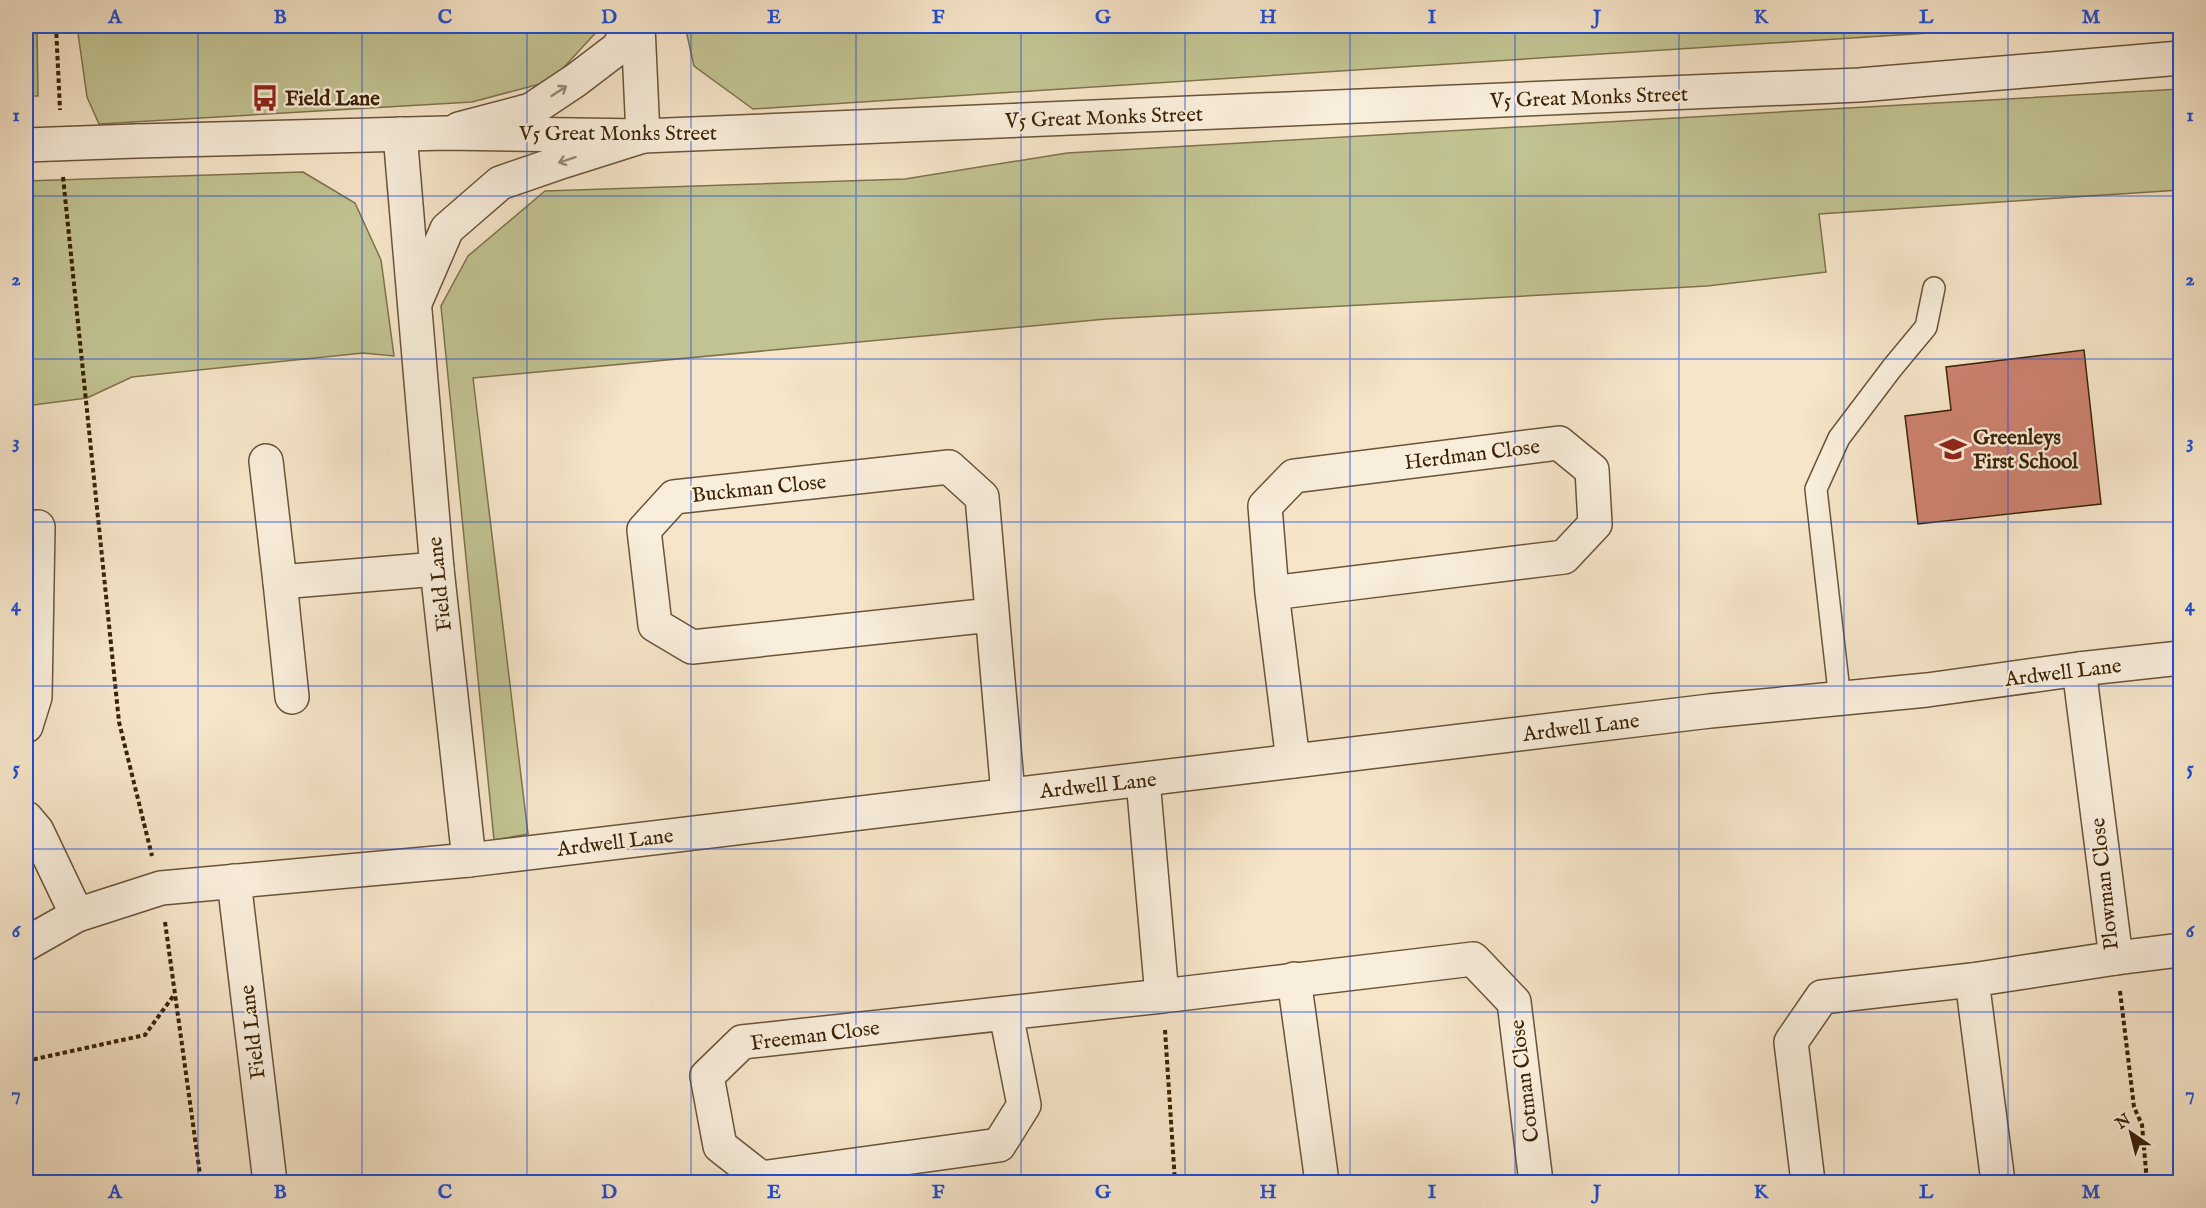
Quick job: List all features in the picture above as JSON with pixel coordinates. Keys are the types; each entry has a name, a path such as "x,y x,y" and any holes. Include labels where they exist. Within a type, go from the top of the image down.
{"street":[{"path":"446,133 531,110 618,48 631,26"},
{"path":"638,26 643,136"},
{"name":"V5 Great Monks Street","path":"26,145 446,133 643,136 1858,85 2181,58"},
{"name":"Field Lane","path":"400,134 437,569 469,860"},
{"name":"Field Lane","path":"414,307 447,229 500,183 564,160 643,136"},
{"name":"Herdman Close","path":"1272,592 1564,557 1595,524 1592,470 1559,443 1294,476 1264,506 1272,592 1293,761"},
{"path":"266,461 292,698"},
{"name":"Buckman Close","path":"991,615 692,647 655,625 644,530 674,497 949,467 982,497 1008,794"},
{"path":"26,726 35,697 38,527"},
{"path":"280,582 437,569"},
{"name":"Ardwell Lane","path":"26,944 77,915 161,888 469,860 1710,711 1840,700 2181,658"},
{"name":"Plowman Close","path":"1808,1182 1791,1042 1822,997 1972,980 2116,958 2079,669"},
{"path":"1143,780 1162,996"},
{"path":"26,818 37,831 77,915"},
{"name":"Field Lane","path":"234,881 270,1182"},
{"path":"2116,958 2181,950"},
{"name":"Cotman Close","path":"1162,996 1473,959 1514,1002 1536,1182"},
{"path":"1294,979 1322,1182"},
{"path":"1972,980 1998,1182"},
{"name":"Freeman Close","path":"1006,1014 1024,1105 999,1145 761,1178 720,1146 707,1076 742,1042 1162,996"}],"lane":[{"path":"1840,700 1816,489 1839,438 1926,327 1934,288"}],"path":[{"path":"64,189 119,722 161,888 201,1182"},
{"path":"2116,958 2134,1107 2142,1125 2147,1182"},
{"path":"26,1060 145,1035 174,994"},
{"path":"1162,996 1175,1182"}],"green space":[{"path":"26,26 37,26 38,96 26,96"},
{"path":"77,26 602,26 551,81 472,102 99,124 87,97"},
{"path":"685,26 2036,26 753,109 694,66"},
{"path":"2180,89 2180,190 1819,214 1826,272 1707,286 1106,319 473,378 528,834 494,840 441,306 468,256 545,191 905,179 1067,153"},
{"path":"303,172 355,203 381,260 394,356 363,353 132,377 87,398 26,406 26,181"}],"building":[{"path":"2084,350 2101,504 1918,524 1905,416 1951,410 1946,367"}],"place":[{"name":"Field Lane","path":"265,98"},
{"name":"Greenleys First School","path":"1953,449"}]}
